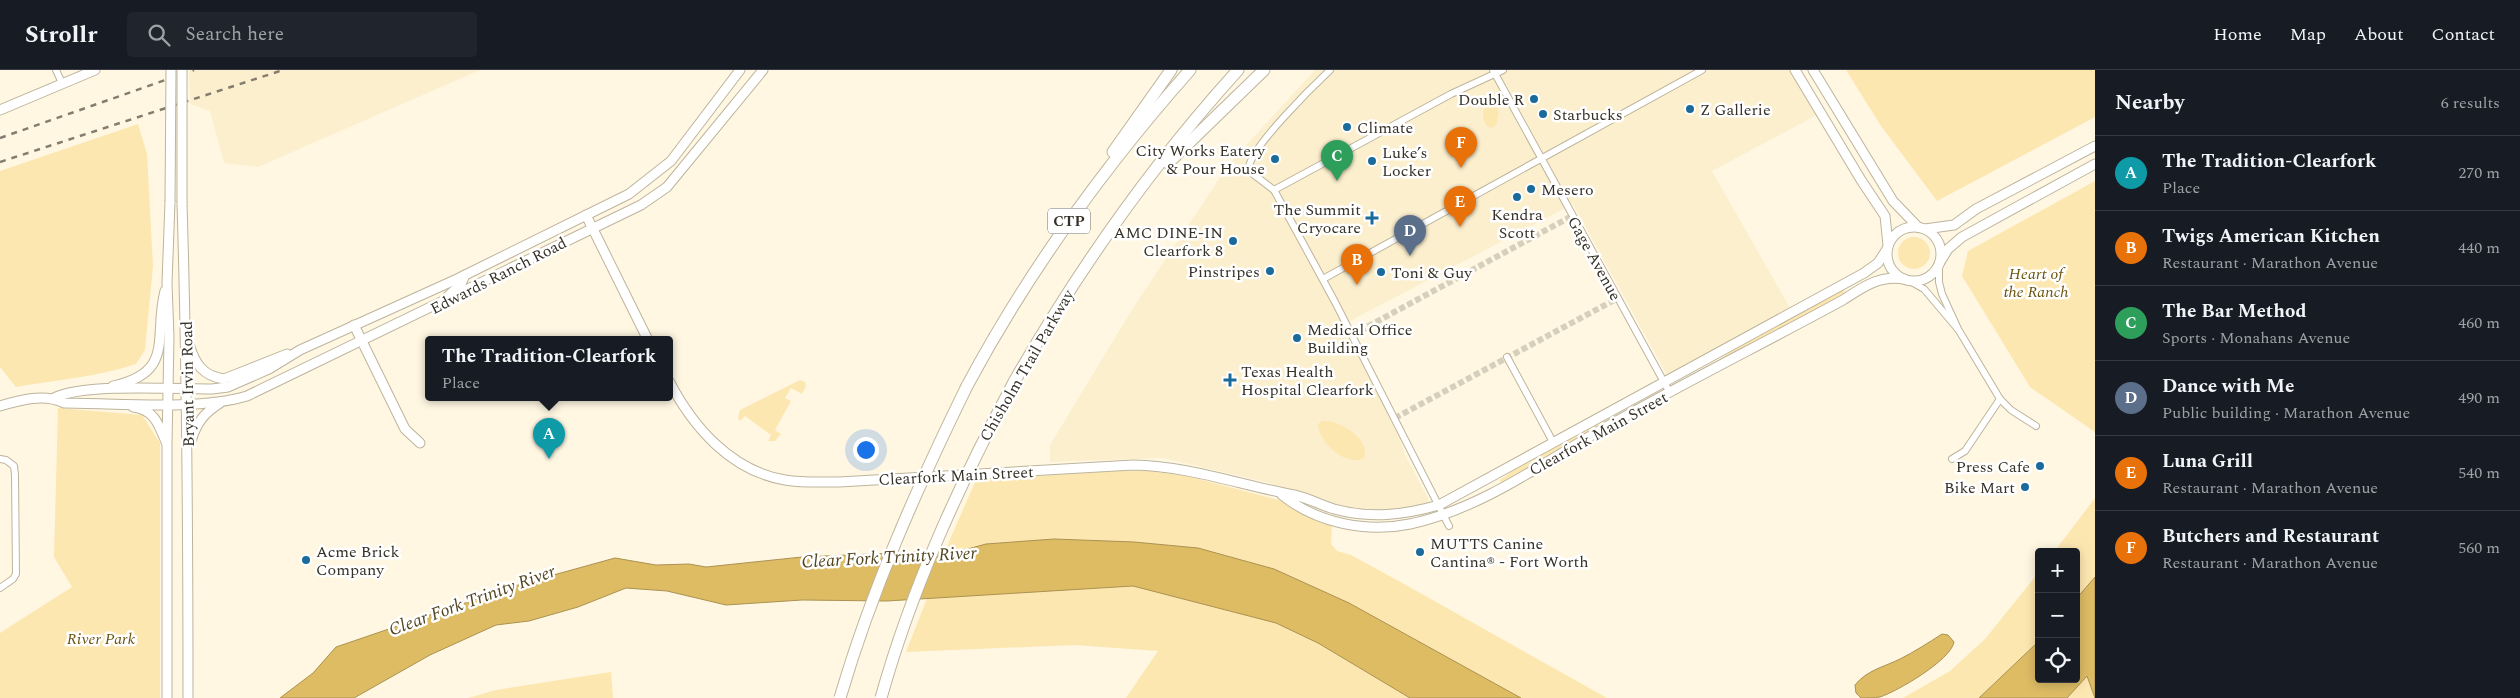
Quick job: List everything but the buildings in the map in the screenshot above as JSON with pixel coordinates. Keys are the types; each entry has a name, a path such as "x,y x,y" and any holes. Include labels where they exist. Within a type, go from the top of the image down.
{"highway":[{"path":"1056,238 1145,104 1171,70"},
{"name":"CTP","path":"840,698 861,629 893,544 967,386 1014,302 1056,238 1143,124 1190,70"},
{"name":"Chisholm Trail Parkway","path":"881,698 913,600 943,525 970,466 1014,382 1063,299 1132,199 1194,120 1238,70"},
{"path":"1132,199 1264,70"}],"street":[{"path":"56,70 62,83"},
{"path":"0,110 95,70"},
{"name":"Bryant Irvin Road","path":"167,698 169,311 167,283 171,70"},
{"name":"Bryant Irvin Road","path":"182,70 182,204 186,336 185,404 189,448 188,698"},
{"name":"Edwards Ranch Road","path":"96,390 228,387 269,369 300,350 465,275 629,194 671,161 740,70"},
{"name":"Edwards Ranch Road","path":"98,403 185,404 223,402 247,396 433,308 641,205 667,187 763,70"},
{"path":"1330,70 1282,120 1250,159 1250,171 1274,190 1449,526"},
{"path":"1274,190 1451,94 1494,72 1504,70"},
{"path":"1322,279 1702,70"},
{"path":"1796,70 1861,180 1885,216 1890,267 1906,280 1924,289 1958,329"},
{"path":"1813,70 1893,201 1939,243 1940,288 1958,329 2000,399 2011,410 2036,426"},
{"name":"Gage Avenue","path":"1494,72 1670,393"},
{"path":"692,134 704,143"},
{"path":"1888,247 1897,233 1903,229 1954,224 1976,209 2095,146"},
{"path":"1906,280 1923,280 1935,271 1948,249 1962,237 2095,164"},
{"path":"586,215 646,336"},
{"name":"Clearfork Main Street","path":"673,388 694,424 716,445 742,464 784,480 810,483 838,482 1133,464 1164,466 1194,471 1282,495 1294,495 1355,514 1378,516 1411,513 1439,505 1864,273 1878,263 1888,247"},
{"path":"433,308 461,284 465,275"},
{"name":"Clearfork Main Street","path":"1282,495 1303,509 1322,518 1357,526 1408,524 1444,516 1515,480 1670,393 1843,300 1871,282 1887,278 1906,280"},
{"path":"54,398 65,392 96,390 133,380 154,364 160,345 163,299 167,283"},
{"path":"354,325 405,429 420,443"},
{"path":"186,336 193,358 198,366 215,377 233,377 268,360 300,350"},
{"path":"1507,358 1553,442"},
{"path":"0,406 42,398 54,398 64,403 98,403 141,408 150,413 157,421 167,445"},
{"path":"1952,459 1965,451 2000,399"},
{"path":"189,448 195,427 205,413 223,402"},
{"path":"0,588 13,579 16,574 14,466 3,460"}],"shaded area":[{"path":"189,70 480,70 258,167 224,163 210,111 190,104"},
{"path":"1315,70 1789,70 1817,115 1712,171 1790,308 1667,375 1573,204 1350,321 1340,320 1400,439 1405,455 1429,500 1427,504 1412,510 1352,511 1266,482 1163,458 1050,462 1050,445 1133,308 1229,164"}],"green space":[{"path":"1846,70 2095,70 2095,117 1937,201 1881,126"},
{"path":"1489,103 1497,107 1499,114 1496,125 1492,128 1487,126 1483,117 1486,105"},
{"path":"138,124 147,154 153,266 145,350 136,364 91,375 16,387 0,367 0,171"},
{"name":"Heart of the Ranch","path":"2095,181 2095,432 2030,387 1962,276 1968,251"},
{"path":"1914,237 1920,238 1925,242 1929,247 1929,259 1925,264 1920,268 1914,269 1908,268 1903,264 1899,259 1898,253 1899,247 1903,242 1908,238"},
{"path":"1842,288 1845,293 1837,299 1725,360 1723,357 1745,341"},
{"path":"800,380 805,382 806,386 802,394 791,388 785,398 791,401 775,430 781,434 775,441 768,441 771,435 745,416 740,421 738,418 740,410"},
{"name":"River Park","path":"58,408 142,415 160,443 160,698 0,698 0,633 72,587 54,557"},
{"path":"1608,415 1610,418 1578,440 1501,483 1500,480 1532,457"},
{"path":"1322,421 1336,423 1358,437 1365,451 1364,458 1350,459 1335,452 1319,431 1318,424"},
{"path":"1114,471 1149,471 1187,476 1279,500 1305,515 1332,524 1331,544 1337,551 1351,555 1607,698 1126,698 1158,651 1074,645 906,652 951,537 976,480"},
{"path":"2095,498 2095,698 1903,698 1950,671 1985,639 2035,577 2035,683 2080,683 2080,548 2057,548"},
{"path":"611,672 613,698 468,698 496,690"}],"water":[{"name":"Clear Fork Trinity River","path":"1054,539 1134,542 1198,548 1274,569 1349,603 1521,698 1410,698 1318,643 1276,623 1133,586 887,601 802,600 726,605 667,591 626,588 578,607 529,621 496,625 430,655 354,698 280,698 313,673 336,647 521,584 615,558 656,565 689,564 706,567 802,557 964,550 986,544"},
{"path":"2095,577 2095,698 2087,676 2067,698 1979,698 2035,645 2035,683 2080,683 2080,594"},
{"path":"1942,634 1948,635 1954,642 1951,649 1923,674 1880,697 1861,698 1856,693 1855,685 1865,676 1905,656"}],"tunnel":[{"path":"1352,335 1572,216"},
{"path":"1395,418 1618,298"}],"railway":[{"path":"0,138 194,70"},
{"path":"0,162 283,70"}],"place":[{"name":"Double R","path":"1534,99"},
{"name":"Z Gallerie","path":"1690,109"},
{"name":"Starbucks","path":"1543,114"},
{"name":"Climate","path":"1347,127"},
{"name":"City Works Eatery & Pour House","path":"1275,159"},
{"name":"Luke’s Locker","path":"1372,161"},
{"name":"Butchers and Restaurant","path":"1461,168"},
{"name":"The Bar Method","path":"1337,181"},
{"name":"Mesero","path":"1531,189"},
{"name":"Kendra Scott","path":"1517,197"},
{"name":"The Summit Cryocare","path":"1372,218"},
{"name":"Luna Grill","path":"1460,227"},
{"name":"AMC DINE-IN Clearfork 8","path":"1233,241"},
{"name":"Dance with Me","path":"1410,256"},
{"name":"Pinstripes","path":"1270,271"},
{"name":"Toni & Guy","path":"1381,272"},
{"name":"Twigs American Kitchen","path":"1357,285"},
{"name":"Medical Office Building","path":"1297,338"},
{"name":"Texas Health Hospital Clearfork","path":"1230,380"},
{"name":"The Tradition-Clearfork","path":"549,459"},
{"name":"Press Cafe","path":"2040,466"},
{"name":"Bike Mart","path":"2025,487"},
{"name":"MUTTS Canine Cantina® - Fort Worth","path":"1420,552"},
{"name":"Acme Brick Company","path":"306,560"}]}
